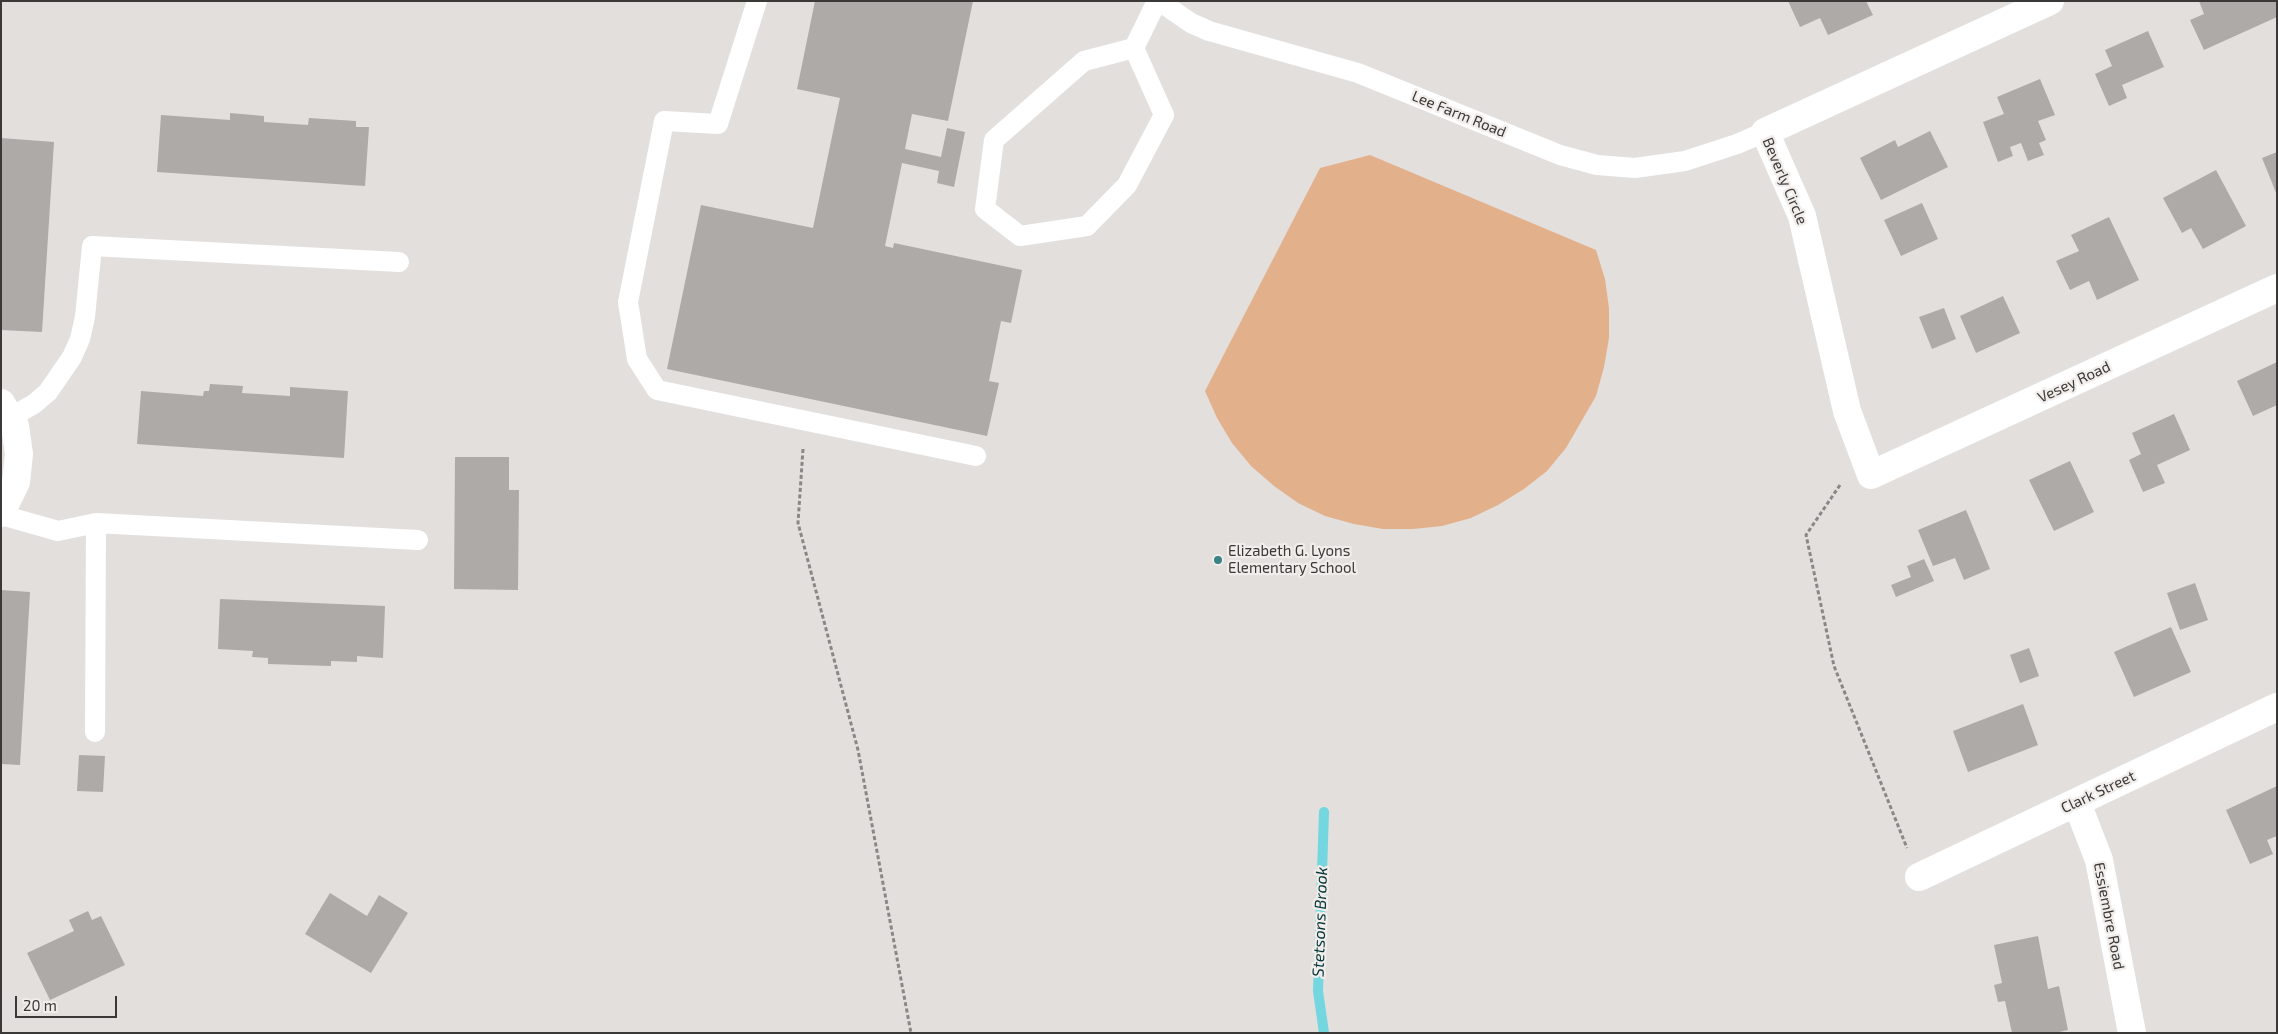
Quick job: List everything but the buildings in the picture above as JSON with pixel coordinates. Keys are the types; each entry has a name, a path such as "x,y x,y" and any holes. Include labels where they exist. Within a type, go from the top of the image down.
{"street":[{"name":"Beverly Circle","path":"1866,464 1848,411 1802,216 1764,132 2050,1"},
{"name":"Vesey Road","path":"1866,464 2277,288"},
{"path":"1,514 16,482 19,466 18,438 6,410"},
{"name":"Clark Street","path":"1918,877 2277,707"},
{"name":"Essiembre Road","path":"2077,803 2099,860 2132,1033"}],"lane":[{"path":"757,1 718,124 664,121 628,302 637,359 657,390 976,456"},
{"path":"1134,48 1164,115 1127,185 1087,226 1020,236 985,209 994,140 1084,61 1134,48 1158,1"},
{"name":"Lee Farm Road","path":"1158,1 1191,23 1209,31 1358,73 1560,155 1597,165 1635,168 1685,161 1737,144 1764,132"},
{"path":"6,410 34,404 48,392 72,357 80,339 85,317 92,246 398,262"},
{"path":"1,514 58,531 96,523 418,540"},
{"path":"95,732 96,523"}],"path":[{"path":"804,421 798,523 858,750 911,1033"},
{"path":"1866,464 1806,535 1834,666 1918,877"}],"shaded area":[{"path":"1370,155 1596,250 1605,279 1609,308 1609,338 1604,367 1596,396 1566,448 1547,471 1524,489 1498,505 1471,518 1442,526 1413,529 1383,529 1325,516 1298,503 1251,466 1232,443 1217,418 1205,391 1320,168"}],"waterway":[{"name":"Stetsons Brook","path":"1324,812 1318,991 1324,1033"}],"place":[{"name":"Elizabeth G. Lyons Elementary School","path":"1218,560"}]}
